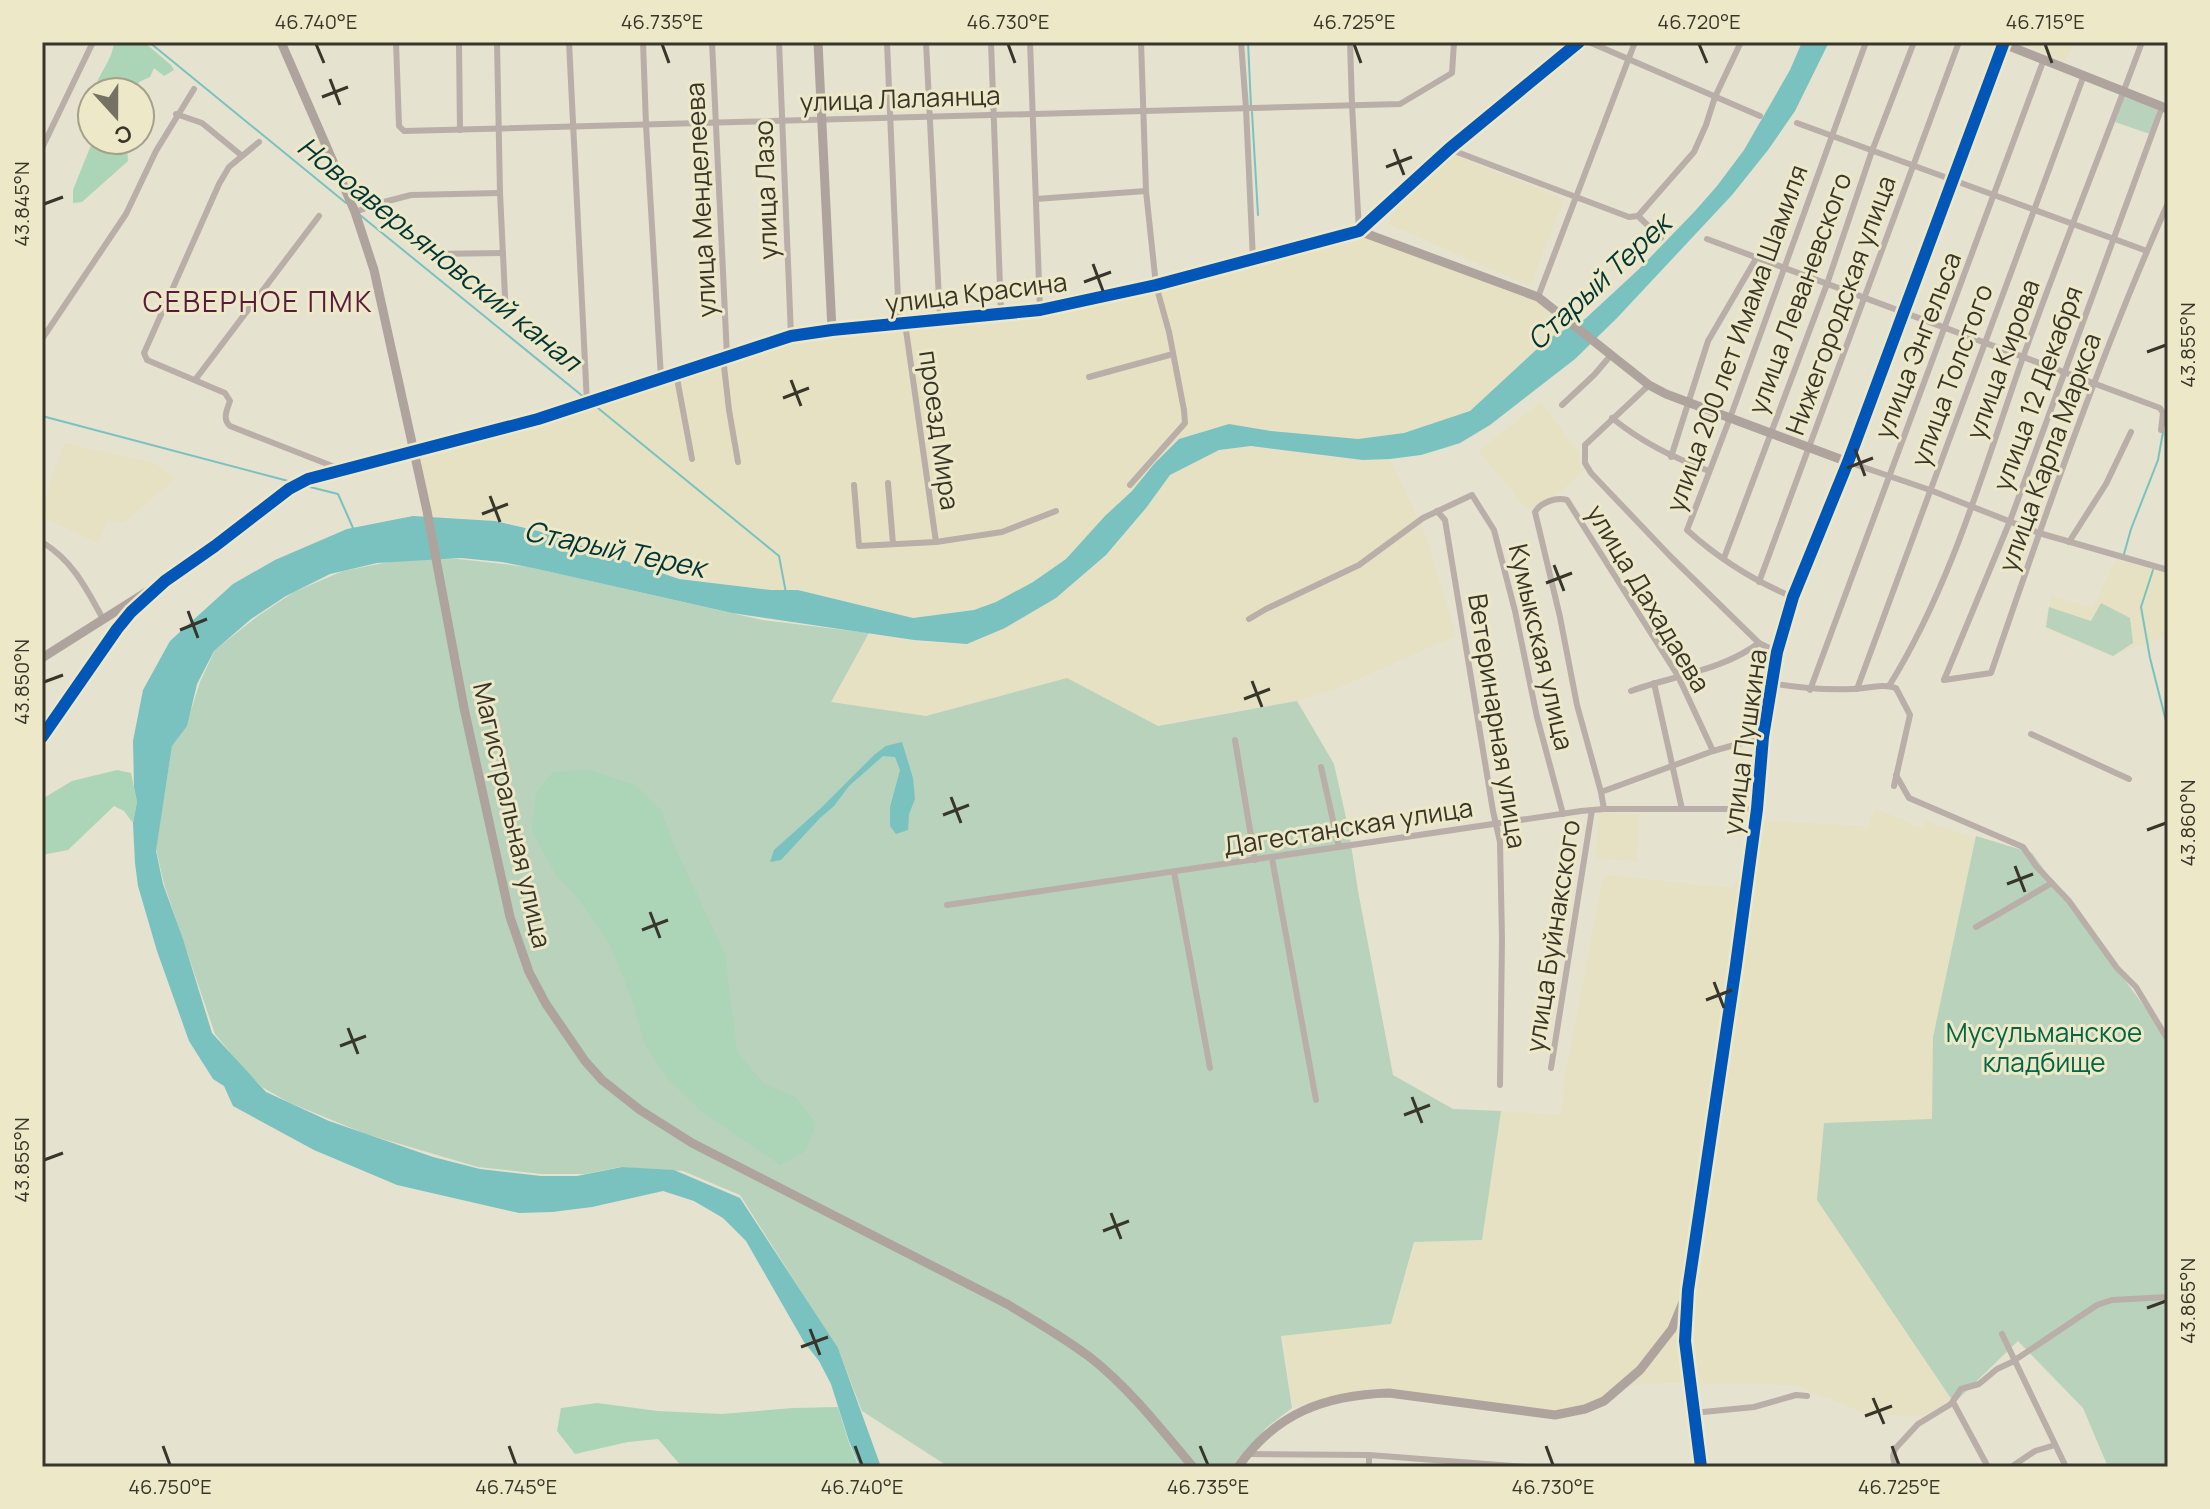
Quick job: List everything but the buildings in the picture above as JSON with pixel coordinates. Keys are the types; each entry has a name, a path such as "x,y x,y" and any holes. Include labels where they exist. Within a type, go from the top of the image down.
{"street":[{"path":"42,148 93,42"},
{"name":"Магистральная улица","path":"281,42 355,212 374,270 510,917 529,972 546,1004 585,1061 620,1096 692,1143 1007,1304 1054,1333 1092,1359 1120,1385 1193,1467"},
{"name":"улица Лалаянца","path":"396,42 399,126 404,131 1400,104 1452,73 1454,42"},
{"path":"459,42 460,130"},
{"path":"497,42 506,317"},
{"path":"569,42 587,403"},
{"path":"643,42 661,378"},
{"name":"улица Менделеева","path":"712,42 725,357"},
{"name":"улица Лазо","path":"779,42 791,336"},
{"path":"818,42 832,330"},
{"name":"проезд Мира","path":"887,42 902,323 936,542"},
{"path":"926,42 940,319"},
{"path":"991,42 1001,315"},
{"path":"1030,42 1040,310"},
{"path":"1130,485 1185,423 1173,354 1156,285 1146,191 1141,42"},
{"path":"1241,42 1253,260"},
{"path":"1350,42 1359,231 1538,297 1649,385 1666,394 2039,533 2168,570"},
{"name":"улица Красина","path":"165,581 289,489 308,479 497,430 791,336 1040,310 1156,285 1359,231 1449,149 1579,42"},
{"path":"1589,42 1760,116"},
{"path":"1538,297 1635,42"},
{"path":"1449,149 1629,217 1638,216 1694,152 1741,42"},
{"name":"улица 200 лет Имама Шамиля","path":"1793,597 1759,582 1687,530 1866,42"},
{"name":"улица Леваневского","path":"1724,558 1914,42"},
{"name":"Нижегородская улица","path":"1759,582 1959,42"},
{"name":"улица Кирова","path":"1889,686 1922,629 1970,507 2142,42"},
{"path":"2002,43 2165,108"},
{"name":"улица Пушкина","path":"1701,1467 1685,1341 1688,1290 1777,652 1793,597 1848,462 2002,43"},
{"name":"улица Энгельса","path":"1810,690 2044,59"},
{"name":"улица Толстого","path":"1857,689 2084,75"},
{"path":"42,339 126,214 176,114 194,89"},
{"name":"улица 12 Декабря","path":"1944,680 2010,521 2165,108"},
{"path":"176,114 202,123 241,155"},
{"path":"1797,123 2147,251"},
{"path":"259,142 229,167 219,184 144,353 147,360 229,397 225,417 230,426 340,469"},
{"path":"1036,199 1146,191"},
{"path":"355,212 411,195 500,193"},
{"name":"улица Карла Маркса","path":"1944,680 1991,673 2095,383 2168,203"},
{"path":"195,380 319,216"},
{"path":"1638,216 1661,238"},
{"path":"1707,239 2160,408 2163,413 2161,430"},
{"path":"433,254 503,253"},
{"path":"1671,457 1708,341 1757,257"},
{"path":"1562,405 1594,375 1608,351"},
{"path":"1089,377 1173,354"},
{"path":"725,357 729,410 738,462"},
{"path":"676,373 692,459"},
{"path":"1649,385 1585,445 1585,463 1672,558 1759,643 1777,652"},
{"path":"1612,418 1671,457 1709,471"},
{"path":"2069,542 2106,484 2131,432"},
{"path":"888,483 893,544"},
{"name":"проезд Мира","path":"854,485 859,546 936,542 1002,532 1056,511"},
{"name":"Кумыкская улица","path":"1437,511 1472,495 1494,530 1563,814"},
{"name":"улица Дахадаева","path":"1535,512 1539,506 1559,497 1567,500 1678,676 1713,751"},
{"path":"1249,619 1359,565 1411,526 1437,511"},
{"name":"Ветеринарная улица","path":"1437,511 1445,520 1500,842 1500,1085"},
{"name":"улица Буйнакского","path":"1535,512 1577,705 1604,809"},
{"path":"42,542 62,556 89,593 103,619"},
{"path":"42,658 165,581"},
{"path":"42,737 117,629 165,581"},
{"path":"1631,691 1711,669 1746,653 1759,643"},
{"path":"1654,683 1682,809"},
{"name":"улица Пушкина","path":"1771,683 1810,690 1889,686"},
{"path":"1889,686 1896,688 1910,715 1894,786"},
{"path":"2031,734 2129,779"},
{"path":"1601,792 1713,751 1763,737"},
{"path":"1235,740 1255,860"},
{"path":"1321,767 1339,847"},
{"path":"1896,775 1909,798 2023,847 2036,866 2069,901 2117,968 2136,987 2168,1040"},
{"name":"Дагестанская улица","path":"947,905 1592,810 1757,809"},
{"name":"улица Буйнакского","path":"1551,1068 1592,810"},
{"path":"1272,858 1316,1100"},
{"path":"1174,872 1210,1068"},
{"path":"1976,927 2052,883"},
{"name":"улица Пушкина","path":"1238,1467 1247,1454 1293,1414 1339,1399 1373,1393 1555,1415 1585,1409 1604,1401 1640,1370 1672,1329 1688,1290"},
{"path":"1894,1465 1895,1449 1918,1424 1953,1402 1961,1389 1979,1384 1997,1369 2097,1305 2112,1300 2168,1297"},
{"path":"2002,1334 2066,1467"},
{"path":"1693,1413 1754,1407 1796,1395 1807,1396"},
{"path":"1953,1402 1988,1467"},
{"path":"2011,1467 2035,1451 2055,1445"},
{"path":"1247,1454 1369,1455 1526,1467"},
{"path":"1369,1455 1369,1467"}],"shaded area":[{"path":"2017,42 2075,42 2066,61"},
{"path":"1452,154 1564,199 1530,286 1388,224 1400,194"},
{"path":"1355,233 1538,301 1565,329 1549,338 1469,412 1399,434 1358,439 1229,424 1179,438 1066,558 997,602 972,610 912,618 798,589 775,590 723,584 643,568 547,533 506,522 425,515 412,449 479,428 552,414 800,335 1035,314"},
{"path":"1541,402 1579,452 1584,470 1559,493 1528,510 1478,451"},
{"path":"64,443 154,463 176,478 123,523 108,520 98,543 42,517 42,508"},
{"path":"1252,447 1364,461 1390,459 1426,536 1456,636 1333,690 1297,701 1155,725 1067,679 925,716 831,702 869,634 927,643 968,644 1005,628 1060,595 1108,555 1170,475 1218,450"},
{"path":"2116,559 2168,574 2168,635 2112,656 2044,628 2051,596 2093,608"},
{"path":"1875,808 1923,829 1926,821 1978,840 1940,1121 1827,1198 1952,1403 1923,1416 1868,1415 1796,1385 1669,1383 1619,1386 1593,1404 1540,1413 1377,1388 1293,1407 1283,1335 1392,1325 1416,1241 1481,1241 1501,1111 1561,1115 1566,1068 1604,875 1733,888 1765,821 1866,826 1863,838"},
{"path":"1598,812 1639,814 1637,861 1596,859"}],"green space":[{"path":"114,42 144,42 174,70 164,76 154,68 150,76 101,76"},
{"path":"2124,97 2158,108 2150,134 2115,122"},
{"path":"87,156 128,156 128,161 82,202 73,203 73,190"},
{"path":"458,559 529,567 762,620 869,633 831,702 926,716 1067,678 1158,726 1297,701 1334,764 1393,1075 1453,1109 1501,1111 1482,1240 1414,1242 1391,1324 1281,1336 1292,1408 1267,1427 1232,1467 949,1467 862,1411 839,1351 740,1195 683,1171 620,1167 585,1174 542,1174 478,1167 366,1134 288,1102 262,1087 215,1034 164,884 156,849 172,746 186,726 200,682 215,650 294,592 343,571 399,560"},
{"path":"2101,603 2130,618 2133,643 2113,656 2046,627 2049,607 2091,621"},
{"path":"117,770 131,773 137,802 133,823 124,811 114,806 68,850 42,855 42,799 72,781"},
{"path":"590,770 635,785 661,810 676,850 725,954 737,1051 763,1083 795,1097 816,1123 806,1151 780,1165 702,1112 668,1079 644,1043 632,999 610,944 580,901 556,875 532,831 536,793 553,772"},
{"name":"Мусульманское кладбище","path":"1976,836 2032,853 2168,1039 2168,1467 2108,1467 2083,1408 2018,1341 1954,1403 1817,1200 1824,1123 1932,1119 1933,1037"},
{"path":"597,1403 658,1411 722,1414 838,1407 859,1467 682,1467 658,1439 575,1454 557,1431 561,1408"}],"water":[{"path":"1802,42 1829,42 1795,111 1732,195 1575,359 1490,425 1460,443 1421,455 1390,459 1363,460 1251,446 1219,450 1170,475 1106,555 1056,598 1005,628 967,644 914,640 732,613 533,568 461,558 377,563 330,574 286,596 251,619 214,651 197,684 187,726 172,746 156,851 163,884 212,1033 266,1092 329,1121 433,1157 480,1169 541,1176 577,1176 622,1167 674,1170 740,1198 838,1348 881,1467 860,1467 831,1384 746,1241 723,1218 694,1201 663,1191 592,1207 519,1213 397,1185 314,1150 233,1106 224,1086 213,1079 189,1041 138,886 133,823 137,802 133,741 143,690 170,641 233,584 275,560 347,529 413,516 495,521 538,531 679,579 771,590 798,590 913,618 974,610 1033,582 1066,559 1179,439 1229,424 1358,439 1404,433 1470,411 1549,338 1585,319 1695,211 1744,150 1790,70"},
{"path":"902,742 913,778 915,799 909,814 908,830 896,834 890,826 890,807 900,770 895,757 883,756 849,786 834,806 781,860 770,862 774,850 874,755 886,746"}],"waterway":[{"name":"Новоаверьяновский канал","path":"149,42 346,203"},
{"path":"1248,42 1251,106"},
{"path":"1252,112 1258,215"},
{"name":"Новоаверьяновский канал","path":"360,215 585,398"},
{"name":"Новоаверьяновский канал","path":"593,404 779,556 786,593"},
{"path":"2164,425 2168,411"},
{"path":"42,416 292,482"},
{"path":"2124,554 2158,460 2163,432"},
{"path":"306,486 338,494 353,528"},
{"path":"2153,570 2141,607 2168,729"}],"cycle path":[{"path":"42,737 131,612 165,581 289,489 308,479 538,419 791,336 1040,310 1156,285 1359,231 1449,149 1579,42"},
{"path":"1701,1467 1685,1341 1688,1290 1736,965 1757,809 1763,737 1777,652 1793,597 1848,462 2004,42"}],"district":[{"name":"СЕВЕРНОЕ ПМК","path":"258,301"}],"water label":[{"name":"Старый Терек","path":"1598,281"},
{"name":"Старый Терек","path":"615,548"}]}
